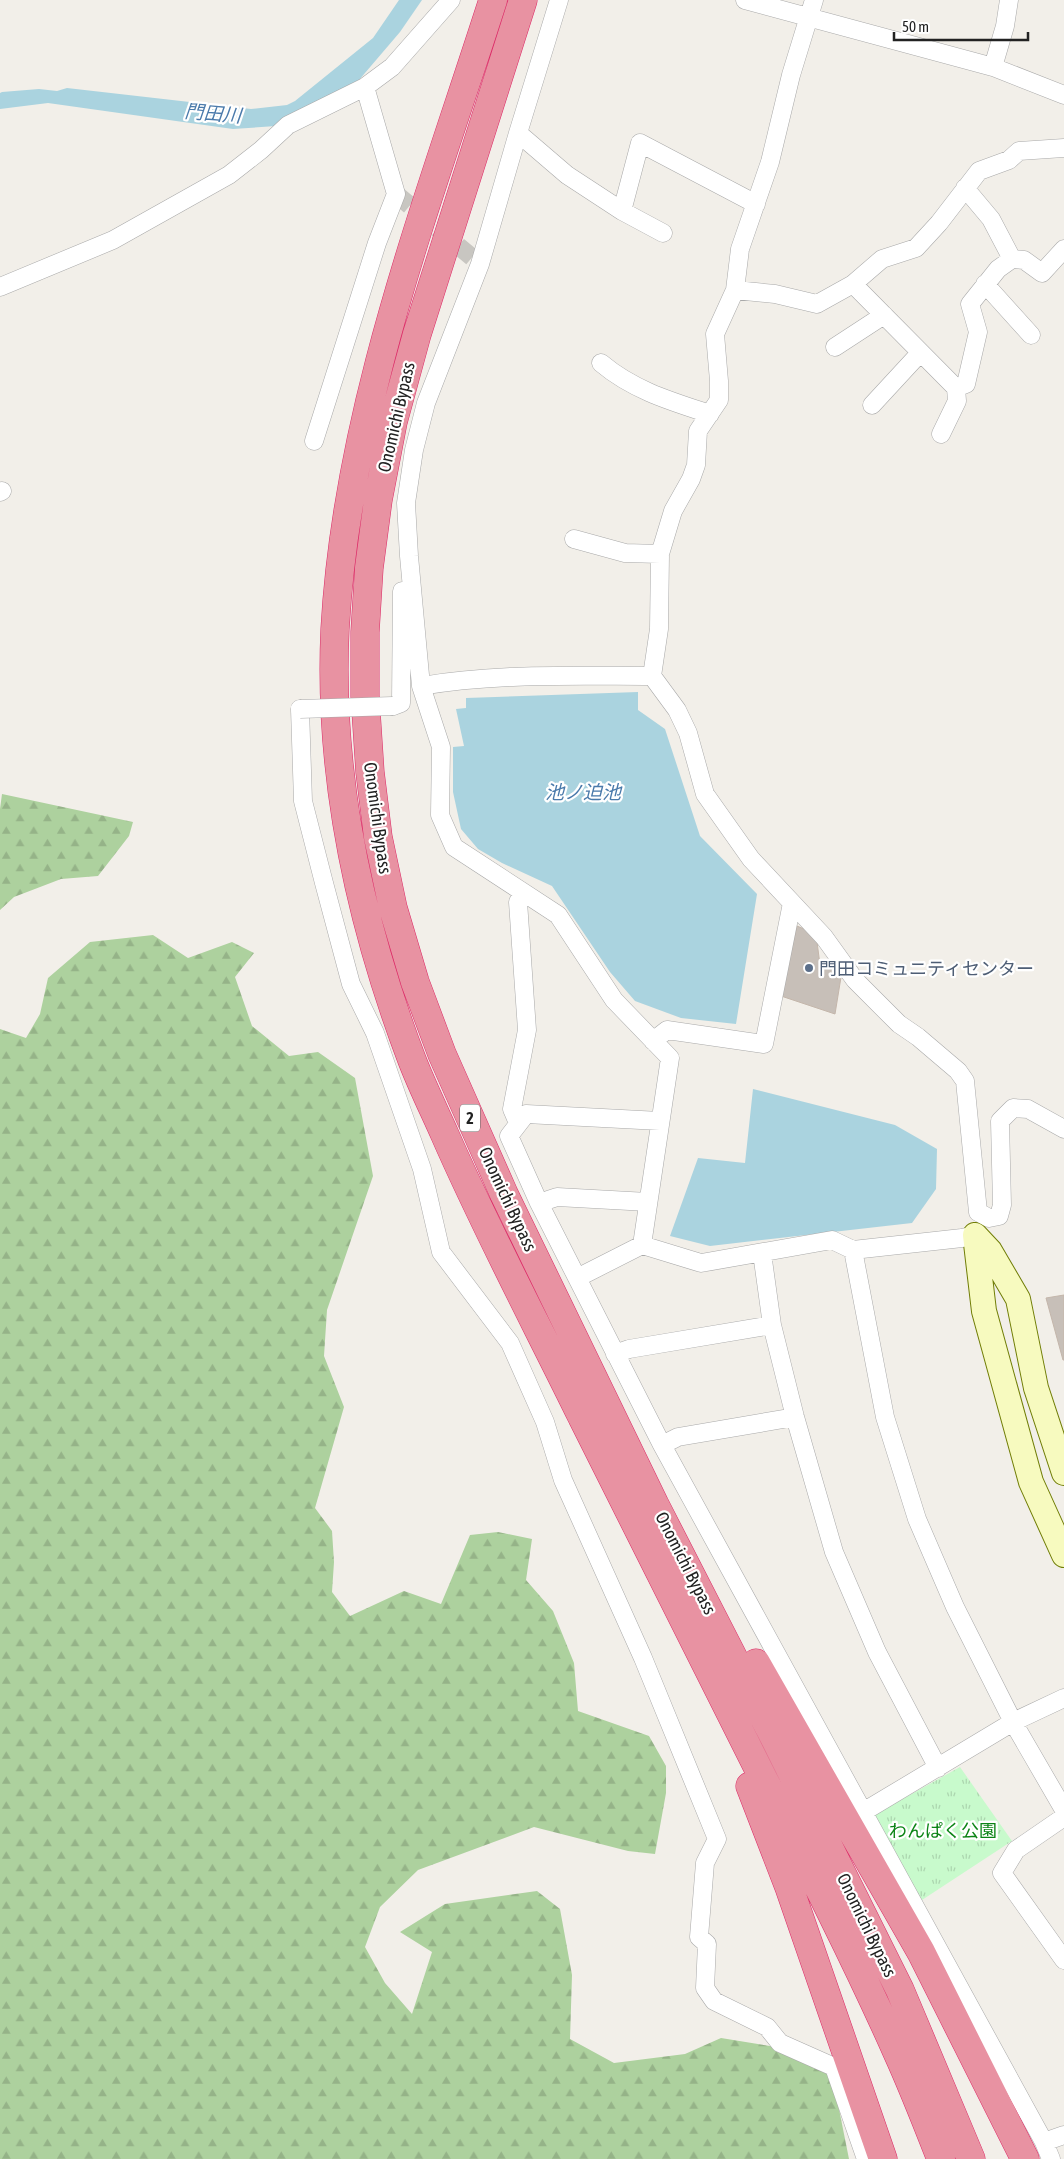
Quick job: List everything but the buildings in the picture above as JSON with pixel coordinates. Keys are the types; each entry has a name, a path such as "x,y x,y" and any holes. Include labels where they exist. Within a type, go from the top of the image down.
{"highway":[{"name":"Onomichi Bypass","path":"492,0 389,325 365,415 351,492 341,565 335,630 335,697 340,772 349,842 365,915 387,992 414,1066 477,1208 833,1916 897,2052 941,2159"},
{"name":"Onomichi Bypass","path":"524,0 420,325 393,422 378,500 369,568 365,632 365,696 370,772 378,837 393,908 415,982 442,1054 504,1194 608,1409 900,1990 971,2159"},
{"path":"608,1409 724,1605 1035,2150"},
{"path":"685,1621 789,1887 883,2159"}],"street":[{"path":"0,287 113,240 229,175 261,150 288,125 364,87 392,67 451,0"},
{"path":"559,0 480,264 429,396 414,450 406,503 409,556 421,686 441,747 440,815 454,847 558,915 614,1000 670,1058 642,1246"},
{"path":"745,0 993,67 1064,95"},
{"path":"814,0 791,74 770,162 740,249 735,290 715,334 719,400 698,431 696,464 691,479 673,511 660,554 659,629 652,676 677,710 688,733 705,794 751,859 824,937 855,980 899,1024 958,1071 965,1081 978,1212 989,1218 999,1216 1002,1205 1000,1121 1013,1108 1028,1109 1064,1129"},
{"path":"993,67 1005,26 1009,0"},
{"path":"314,441 377,243 396,194 364,87"},
{"path":"518,133 567,175 622,211 662,233"},
{"path":"622,211 640,143 756,204"},
{"path":"735,290 775,294 817,304 853,284 882,259 916,248 979,171 1009,160 1019,151 1064,148"},
{"path":"965,188 991,219 1012,259"},
{"path":"956,388 966,384 978,332 970,304 998,269 1012,259 1024,260 1042,273 1064,249"},
{"path":"853,284 956,388 957,401 941,434"},
{"path":"986,284 1031,335"},
{"path":"835,348 884,315"},
{"path":"872,404 920,353"},
{"path":"600,363 617,377 656,397 710,414"},
{"path":"574,538 625,553 660,554"},
{"path":"409,556 402,562 401,703 393,706 300,709 303,801 351,984 375,1033 422,1169 440,1252 510,1343 544,1422 563,1480 643,1658 717,1840 705,1863 699,1937 707,1944 705,1988 714,2001 767,2027 780,2043 834,2067 866,2159"},
{"path":"421,686 449,681 515,678 652,676"},
{"path":"518,1123 512,1109 527,1030 518,902 524,894"},
{"path":"654,1041 667,1030 764,1044 792,903"},
{"path":"660,1121 526,1114 509,1136 539,1203 662,1445 863,1812 1035,2150 1051,2159"},
{"path":"539,1203 557,1197 648,1202"},
{"path":"577,1278 642,1246 701,1263 832,1240 852,1250 975,1235"},
{"path":"975,1235 990,1251 1018,1299 1036,1388 1064,1473"},
{"path":"975,1235 984,1311 1031,1482 1064,1555"},
{"path":"852,1250 885,1417 917,1519 955,1606 1013,1722 1064,1810"},
{"path":"762,1253 772,1325 795,1417 834,1552 877,1652 938,1768"},
{"path":"984,1311 1018,1299"},
{"path":"615,1354 630,1349 772,1325"},
{"path":"662,1445 678,1437 795,1417"},
{"path":"863,1812 1013,1722 1064,1698"},
{"path":"1064,1817 1016,1850 1002,1873 1064,1960"},
{"path":"1035,2150 1064,2135"}],"green space":[{"path":"2,794 133,822 129,836 98,876 61,879 14,897 0,910 0,809"},
{"path":"153,935 188,958 232,942 254,953 235,977 252,1026 289,1056 318,1052 355,1078 373,1176 327,1310 324,1356 344,1407 315,1508 332,1531 334,1562 332,1592 350,1616 404,1591 441,1604 470,1535 498,1532 532,1539 526,1580 553,1611 574,1663 578,1711 649,1736 666,1766 666,1793 655,1854 628,1851 534,1827 418,1870 380,1907 365,1947 385,1983 412,2014 432,1952 400,1932 445,1904 537,1891 560,1909 572,1975 570,2039 614,2063 685,2054 721,2038 776,2047 822,2064 834,2084 849,2159 0,2159 0,1029 26,1038 40,1014 48,978 90,942"},
{"name":"わんぱく公園","path":"960,1767 1012,1841 922,1900 872,1816"}],"water":[{"name":"門田川","path":"399,0 422,0 400,32 359,80 276,126 233,129 48,103 0,109 0,93 2,92 39,89 57,91 67,88 251,109 287,105 295,101 373,38"},
{"name":"池ノ迫池","path":"638,692 638,710 665,729 700,836 757,894 736,1024 681,1018 635,1001 610,972 552,886 502,863 478,849 461,829 453,792 453,747 464,746 456,709 466,708 466,698"},
{"path":"753,1089 895,1125 937,1149 936,1189 912,1223 710,1246 670,1236 698,1158 745,1163"}],"tunnel":[{"path":"396,194 480,264"}],"place":[{"name":"門田コミュニティセンター","path":"809,968"}]}
